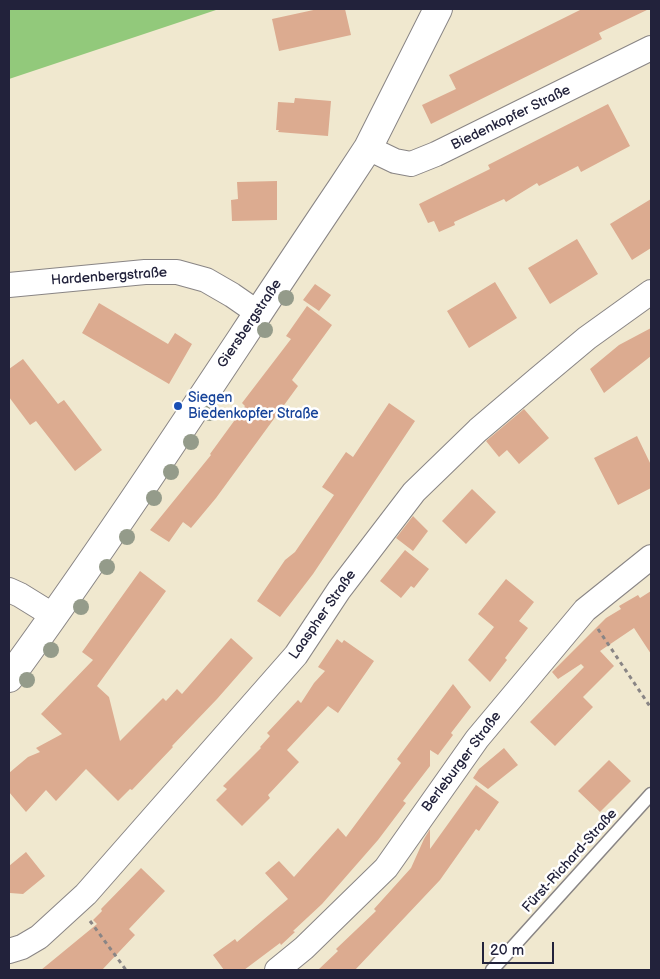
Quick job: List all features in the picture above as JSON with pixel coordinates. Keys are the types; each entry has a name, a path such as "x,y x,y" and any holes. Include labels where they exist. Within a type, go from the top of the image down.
{"street":[{"name":"Giersbergstraße","path":"9,678 136,496 368,148 438,9"},
{"name":"Biedenkopfer Straße","path":"368,148 395,161 410,164 436,154 651,48"},
{"name":"Hardenbergstraße","path":"9,285 145,272 177,272 206,280 258,313"},
{"name":"Laaspher Straße","path":"9,951 22,947 39,937 86,894 296,655 339,590 414,492 478,430 538,378 587,338 651,292"},
{"name":"Berleburger Straße","path":"276,970 304,948 386,868 477,739 585,610 651,557"},
{"path":"9,590 54,616"}],"lane":[{"name":"Fürst-Richard-Straße","path":"492,970 651,794"}],"path":[{"path":"605,639 651,708"},
{"path":"93,925 126,970"}],"green space":[{"path":"9,9 219,9 9,79"}],"building":[{"path":"318,9 345,9 351,35 279,51 272,19"},
{"path":"582,9 649,9 599,33 602,39 431,124 422,105 456,89 449,75"},
{"path":"295,98 331,101 328,136 278,132 279,130 276,130 278,102 294,103"},
{"path":"608,104 630,146 581,172 578,166 539,186 537,183 506,202 504,199 454,222 455,225 439,232 434,221 428,223 419,204 490,169 488,165"},
{"path":"277,181 277,220 232,221 231,200 238,199 237,182"},
{"path":"651,199 651,248 632,260 610,224"},
{"path":"577,239 598,274 550,304 528,268"},
{"path":"495,282 517,318 469,348 447,311"},
{"path":"315,284 331,295 319,311 303,300"},
{"path":"99,303 168,344 175,333 192,344 169,384 82,333"},
{"path":"307,306 332,325 292,380 298,386 216,498 191,528 183,522 169,542 150,530 211,455 245,406 242,403 291,339 286,336"},
{"path":"651,328 651,356 604,393 590,369 619,345"},
{"path":"23,359 58,404 64,400 102,450 75,471 36,421 30,425 9,397 9,369"},
{"path":"389,403 415,421 313,574 280,617 257,601 285,560 295,552 334,495 322,487 346,452 353,457"},
{"path":"524,409 549,438 519,464 507,450 499,457 486,441"},
{"path":"637,436 651,465 651,488 618,505 594,458"},
{"path":"472,489 496,512 466,544 442,521"},
{"path":"413,516 428,531 413,551 396,538"},
{"path":"405,550 429,569 414,588 411,586 401,598 380,581"},
{"path":"140,571 166,591 97,686 109,697 120,741 163,698 166,701 177,689 182,694 231,638 253,658 173,747 132,790 130,789 118,801 86,769 56,801 46,790 26,812 9,792 9,773 28,757 40,752 36,748 62,734 41,714 93,660 82,652"},
{"path":"506,579 534,602 519,621 528,628 505,658 507,660 490,682 468,660 494,627 478,614"},
{"path":"651,591 651,654 634,628 600,651 614,666 583,697 593,707 555,746 530,722 584,667 581,664 558,679 552,672 606,618 621,609 619,606 638,595 640,598"},
{"path":"337,639 342,643 344,640 374,661 338,713 328,706 287,750 299,762 268,795 270,798 242,826 216,800 227,789 223,786 261,748 270,736 267,733 298,700 301,703 314,683 325,671 318,667"},
{"path":"453,684 471,707 451,733 453,735 438,755 430,750 430,766 403,801 406,803 378,840 322,904 281,945 280,943 244,970 224,970 213,955 235,939 237,942 288,899 265,873 279,861 294,877 338,828 346,837 401,763 397,759"},
{"path":"504,748 518,765 488,789 473,778 479,769"},
{"path":"609,760 631,781 600,812 578,791"},
{"path":"476,785 499,802 479,831 476,829 440,880 355,970 318,970 338,951 336,949 376,911 374,909 411,868 430,829 430,849"},
{"path":"26,852 45,876 23,894 10,893 9,866"},
{"path":"141,868 165,891 129,929 135,935 102,970 41,970 97,924 93,920 102,911 101,909"}],"place":[{"name":"Siegen Biedenkopfer Straße","path":"178,406"}]}
